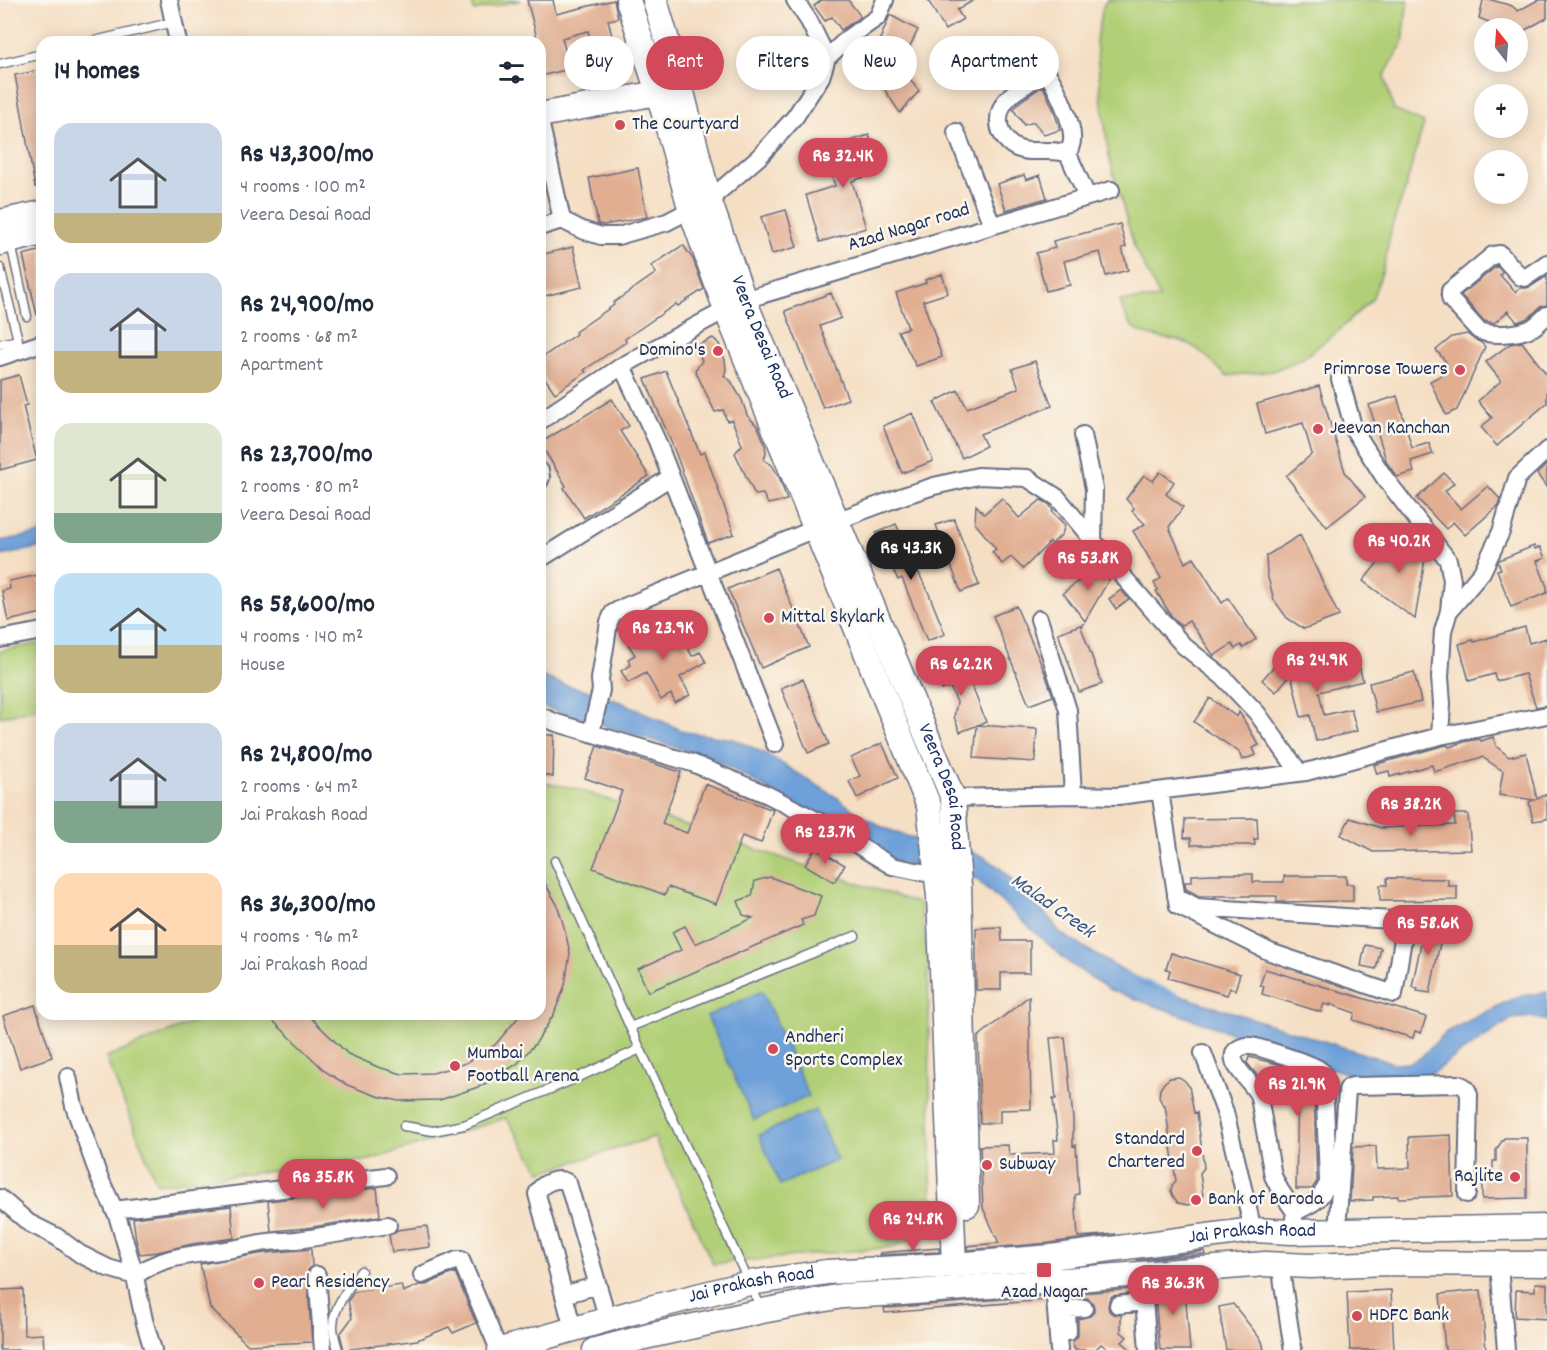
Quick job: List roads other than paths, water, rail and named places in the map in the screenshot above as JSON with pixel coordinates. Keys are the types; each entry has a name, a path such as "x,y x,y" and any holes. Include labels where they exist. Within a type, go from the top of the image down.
{"street":[{"path":"169,0 177,36"},
{"path":"628,0 646,38"},
{"path":"655,0 661,36"},
{"path":"795,0 816,36"},
{"path":"830,55 848,38 878,17 885,0"},
{"path":"1068,154 1072,133 1059,94 1048,76 1037,76 1003,104 998,122 1002,134 1016,148 1026,151 1061,151 1068,154 1087,196"},
{"path":"546,104 646,88"},
{"path":"546,114 647,90"},
{"name":"Veera Desai Road","path":"669,90 700,205 735,305 826,525 953,798 940,855 958,886 961,1265"},
{"path":"546,225 562,220 601,236 618,236 667,222 700,205 760,156 795,117 813,90"},
{"path":"956,132 992,225"},
{"path":"546,149 562,220"},
{"name":"Azad Nagar road","path":"546,417 622,366 735,305 1111,190"},
{"path":"3,235 36,216"},
{"path":"3,235 36,233"},
{"path":"1547,263 1524,278 1500,254 1493,255 1450,291 1450,296 1483,333 1522,332 1530,329 1547,315"},
{"path":"0,357 36,345"},
{"path":"622,366 657,441 775,744"},
{"path":"1340,379 1354,430 1384,477 1448,560 1452,580 1449,611 1443,631 1440,736"},
{"path":"1083,435 1094,489 1093,541"},
{"path":"1449,611 1482,572 1501,532 1517,478 1547,450"},
{"path":"588,728 609,622 613,613 826,525 903,496 978,476 1027,478 1058,498 1184,646 1223,677 1257,713 1299,772"},
{"path":"546,555 671,477"},
{"path":"826,525 929,806 940,855 939,896 961,1265"},
{"path":"1039,619 1068,710 1073,795"},
{"path":"0,639 36,632"},
{"path":"953,798 1118,796 1306,772 1440,736 1547,715"},
{"path":"546,718 588,728 692,763 768,795 818,821 892,866 940,855"},
{"path":"1160,790 1176,896 1178,906 1270,952 1394,994 1406,921 1197,907 1176,896"},
{"path":"1250,1046 1315,1066 1324,1074 1328,1184 1321,1197 1294,1222 1273,1176 1257,1090 1242,1076 1235,1063 1233,1056 1238,1048 1250,1046"},
{"path":"1203,1053 1225,1112 1253,1230"},
{"path":"68,1077 74,1106 99,1177 114,1210 135,1276 153,1350"},
{"path":"1337,1231 1349,1087 1458,1084 1467,1089 1469,1095 1467,1194"},
{"path":"114,1210 386,1176"},
{"path":"573,1329 537,1194 543,1185 560,1179 568,1183 608,1320"},
{"path":"0,1198 29,1223 57,1237 80,1254 108,1268 135,1276"},
{"name":"Jai Prakash Road","path":"500,1350 749,1284 827,1272 961,1265 1051,1257 1253,1230 1294,1222 1337,1231 1547,1227"},
{"path":"135,1276 161,1261 204,1252 231,1250 267,1242 295,1240 388,1225"},
{"path":"1051,1257 1062,1332 1068,1350"},
{"path":"422,1275 461,1260 500,1350"},
{"name":"Jai Prakash Road","path":"595,1350 762,1311 843,1296 1280,1264 1310,1266 1388,1263 1547,1264"},
{"path":"1280,1264 1293,1350"},
{"path":"1499,1265 1506,1350"},
{"path":"1142,1274 1148,1350"},
{"path":"317,1275 323,1350"},
{"path":"564,1295 598,1285"},
{"path":"1118,1305 1144,1302"},
{"path":"1059,1350 1067,1312 1084,1308"}],"lane":[{"path":"115,36 174,22"},
{"path":"0,64 36,55"},
{"path":"3,235 27,316"},
{"path":"0,268 18,340 0,344"},
{"path":"555,861 762,1311"},
{"path":"630,1027 855,936"},
{"path":"404,1126 433,1131 464,1125 640,1049"},
{"path":"338,1350 333,1321 343,1294 361,1271"}],"water":[{"path":"36,534 36,548 0,556 0,541"},
{"path":"546,678 628,705 685,732 734,739 768,755 882,827 909,837 969,851 984,857 999,867 1051,920 1060,933 1146,985 1393,1063 1409,1063 1420,1058 1446,1032 1516,997 1547,992 1547,1021 1532,1017 1512,1019 1429,1076 1379,1085 1110,990 1069,963 975,878 950,869 897,863 714,759 546,708"},
{"path":"762,991 809,1096 754,1120 707,1016"},
{"path":"815,1110 837,1160 780,1185 759,1135"}],"waterway":[{"name":"Malad Creek","path":"1126,974 1179,996"}],"place":[{"name":"The Courtyard","path":"620,125"},
{"name":"Domino's","path":"718,351"},
{"name":"Primrose Towers","path":"1460,370"},
{"name":"Jeevan Kanchan","path":"1318,429"},
{"name":"Mittal Skylark","path":"769,618"},
{"name":"Andheri Sports Complex","path":"773,1049"},
{"name":"Mumbai Football Arena","path":"455,1066"},
{"name":"Standard Chartered","path":"1197,1151"},
{"name":"Subway","path":"987,1165"},
{"name":"Rajlite","path":"1515,1177"},
{"name":"Bank of Baroda","path":"1196,1200"},
{"name":"Azad Nagar","path":"1044,1270"},
{"name":"Pearl Residency","path":"259,1283"},
{"name":"HDFC Bank","path":"1357,1316"}]}
